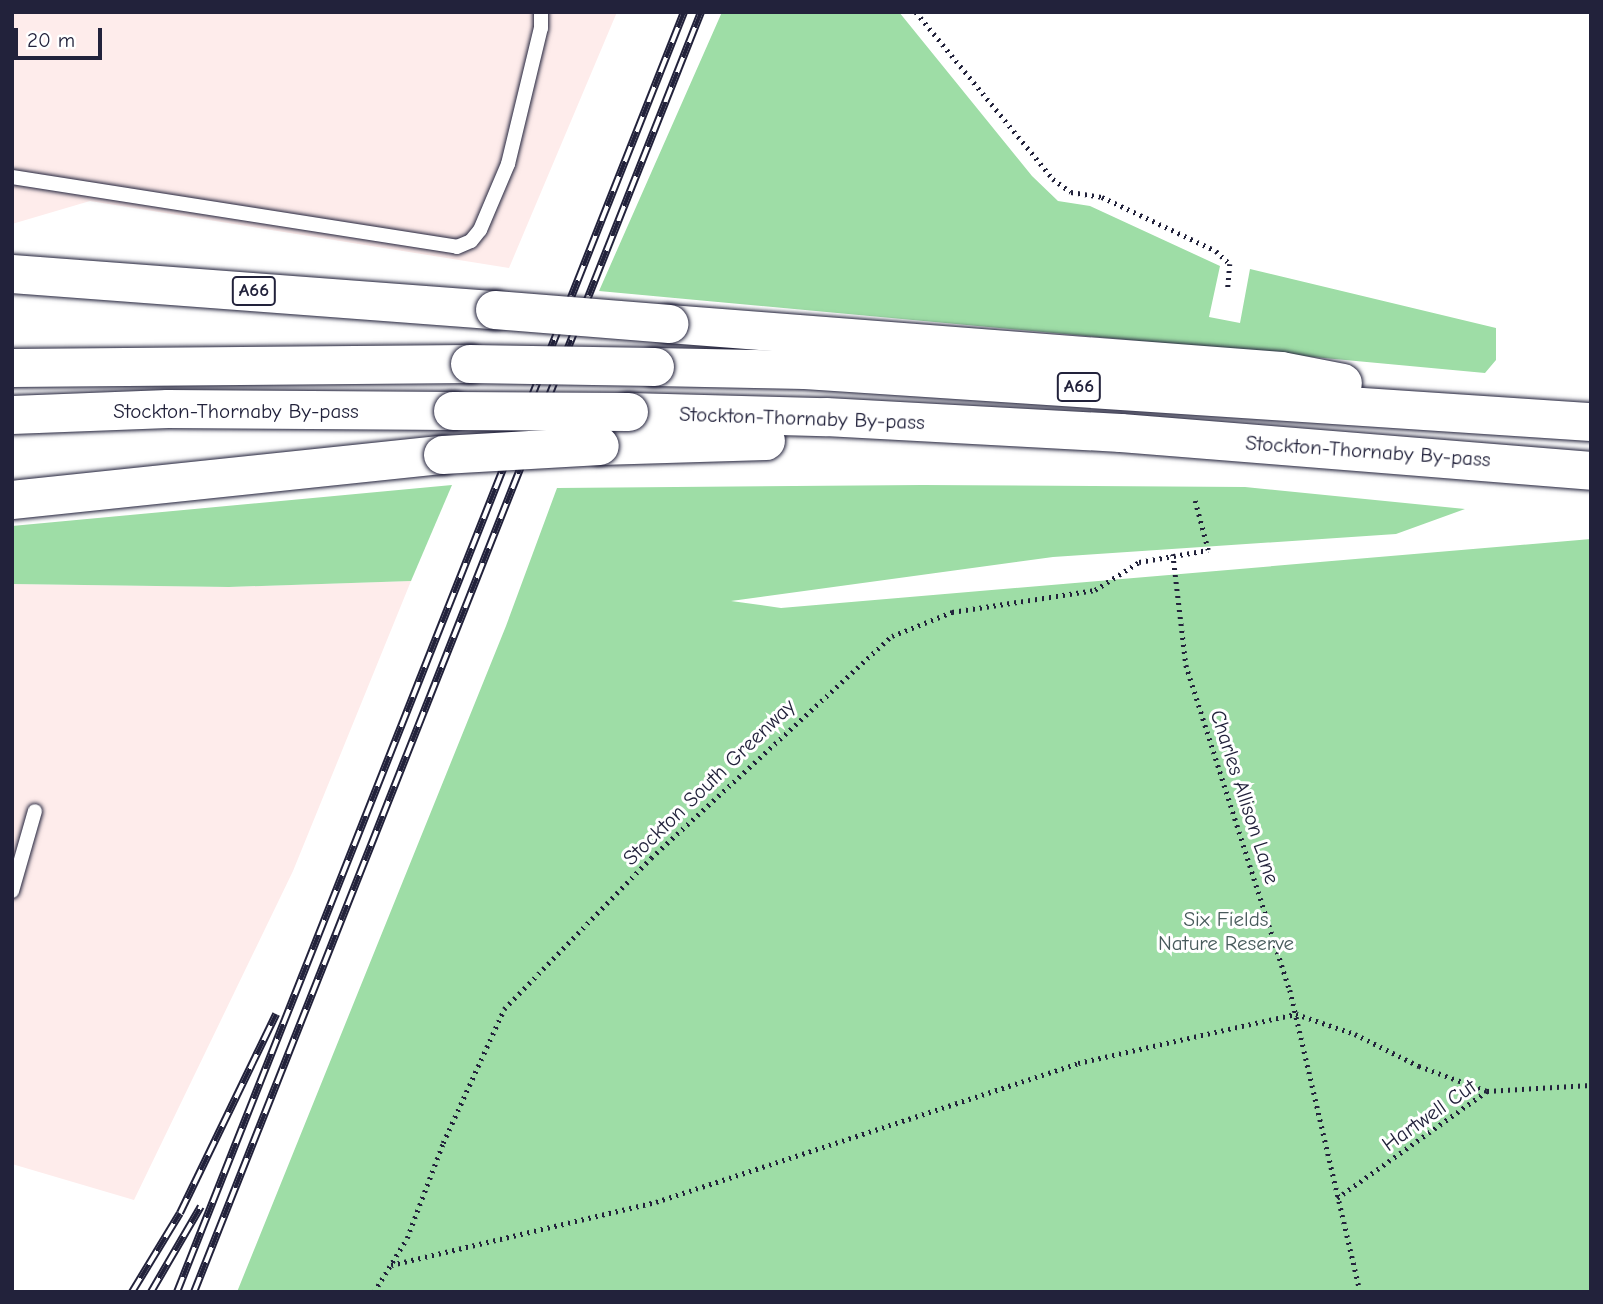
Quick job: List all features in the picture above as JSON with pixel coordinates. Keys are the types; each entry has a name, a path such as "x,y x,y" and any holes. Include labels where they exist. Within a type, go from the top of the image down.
{"highway":[{"name":"A66","path":"12,274 1281,371 1503,413"},
{"name":"A66","path":"12,369 470,364 805,370 1503,413 1591,422"},
{"name":"Stockton-Thornaby By-pass","path":"12,415 168,409 629,412 826,417 1121,433 1591,471"},
{"name":"A66","path":"12,500 443,455 600,446 1121,433"}],"lane":[{"path":"12,177 457,247 471,242 480,230 508,164 541,28 541,12"},
{"path":"12,891 35,811"}],"path":[{"path":"916,12 1053,179 1071,192 1102,197 1216,251 1230,264 1228,288"},
{"name":"Stockton South Greenway","path":"373,1292 407,1238 443,1143 504,1009 594,914 851,669 892,636 952,612 1095,590 1139,562 1173,554 1209,550 1195,501"},
{"name":"Charles Allison Lane","path":"1173,554 1186,666 1296,1014 1360,1292"},
{"path":"390,1265 656,1202 1078,1063 1296,1014 1355,1034 1419,1066 1487,1091"},
{"name":"Hartwell Cut","path":"1337,1198 1487,1091 1591,1085"}],"shaded area":[{"path":"12,12 617,12 509,268 90,201 12,224"},
{"path":"411,581 293,871 134,1200 12,1164 12,584 229,587"}],"green space":[{"path":"722,12 899,12 1032,176 1058,201 1090,206 1220,266 1209,317 1240,323 1250,269 1496,328 1496,360 1485,373 599,291"},
{"path":"452,485 411,581 229,587 12,584 12,526"},
{"name":"Six Fields Nature Reserve","path":"922,485 1245,487 1465,509 1396,534 1053,557 731,601 781,608 1591,539 1591,1292 237,1292 506,626 557,488"}],"railway":[{"path":"177,1292 684,12"},
{"path":"194,1292 701,12"},
{"path":"132,1292 180,1213 276,1014"},
{"path":"151,1292 201,1206"}]}
